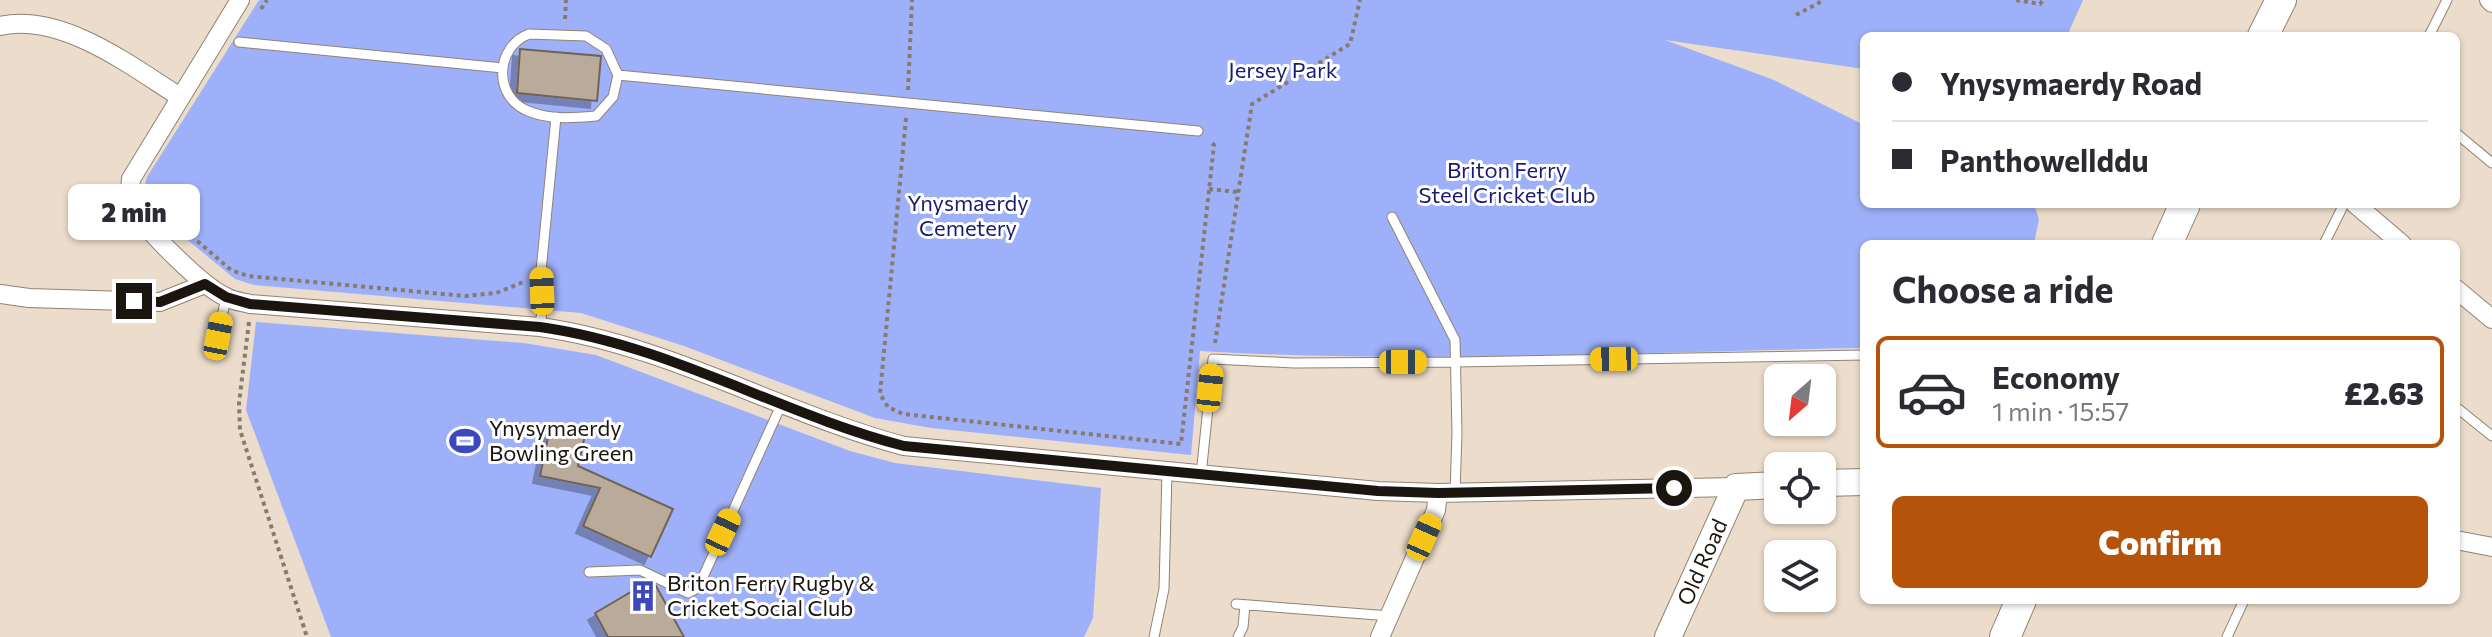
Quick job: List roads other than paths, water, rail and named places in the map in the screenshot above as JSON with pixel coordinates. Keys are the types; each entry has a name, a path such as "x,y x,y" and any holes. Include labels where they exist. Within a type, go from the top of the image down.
{"main road":[{"path":"2265,32 2281,0"},
{"path":"2169,240 2183,208"},
{"path":"2005,637 2019,604"}],"street":[{"path":"240,0 131,179 129,194 133,208 153,233 205,284 226,297 250,304 586,333 663,357 858,434 904,446 1378,491 1446,493 1764,486"},
{"path":"2,23 44,26 81,38 180,97"},
{"path":"2360,208 2397,240"},
{"path":"0,294 29,298 160,302 205,284"},
{"path":"2460,292 2492,319"},
{"path":"1836,483 1860,482"},
{"name":"Old Road","path":"1668,637 1736,487"},
{"path":"1380,637 1446,493"},
{"path":"2460,541 2492,546"}],"lane":[{"path":"2431,32 2447,0"},
{"path":"529,34 563,34 586,36 606,49 618,75 613,97 596,116 556,117 527,111 509,96 502,78 503,68 504,58 518,38 529,34"},
{"path":"239,42 503,68"},
{"path":"618,75 1198,131"},
{"path":"540,327 541,271 556,117"},
{"path":"2460,136 2492,163"},
{"path":"2326,240 2342,208"},
{"path":"1392,217 1455,340 1457,362 1446,493"},
{"path":"218,336 226,297"},
{"path":"1201,475 1213,359 1294,363 1860,355"},
{"path":"589,572 640,570 688,593 698,588 782,403"},
{"path":"2460,410 2492,436"},
{"path":"1154,637 1164,589 1167,472"},
{"path":"1238,637 1243,627 1241,604 1390,616"},
{"path":"2227,637 2242,604"}],"place":[{"name":"Ynysymaerdy Bowling Green","path":"465,441"},
{"name":"Briton Ferry Rugby & Cricket Social Club","path":"643,596"}],"park label":[{"name":"Jersey Park","path":"1283,70"},
{"name":"Briton Ferry Steel Cricket Club","path":"1507,182"},
{"name":"Ynysmaerdy Cemetery","path":"968,216"}]}
